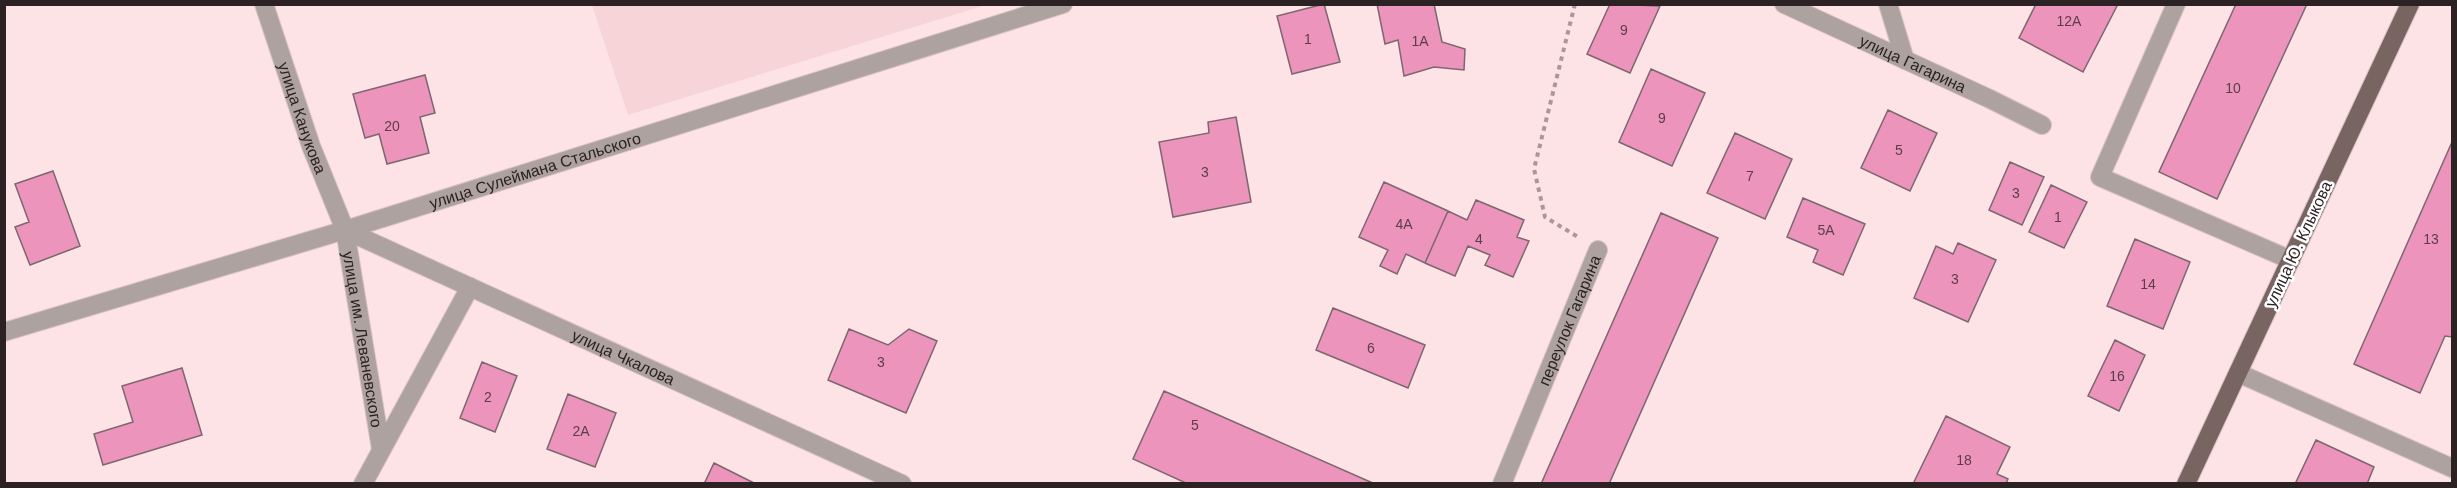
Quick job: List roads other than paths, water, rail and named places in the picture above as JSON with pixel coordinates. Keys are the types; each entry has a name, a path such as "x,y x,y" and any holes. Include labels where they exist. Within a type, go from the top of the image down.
{"main road":[{"name":"улица Ю. Клыкова","path":"2186,483 2410,4"}],"street":[{"name":"улица Канукова","path":"264,4 311,146 345,230"},
{"name":"улица Сулеймана Стальского","path":"4,332 345,230 1063,4"},
{"name":"улица Гагарина","path":"1784,4 2042,125"},
{"path":"1888,4 1905,60"},
{"path":"2176,4 2100,177 2291,260"},
{"name":"улица Чкалова","path":"345,230 902,483"},
{"name":"улица им. Леваневского","path":"345,230 381,449"},
{"name":"переулок Гагарина","path":"1502,483 1598,250"},
{"name":"улица им. Леваневского","path":"363,483 470,287"},
{"path":"2238,373 2452,468"}]}
